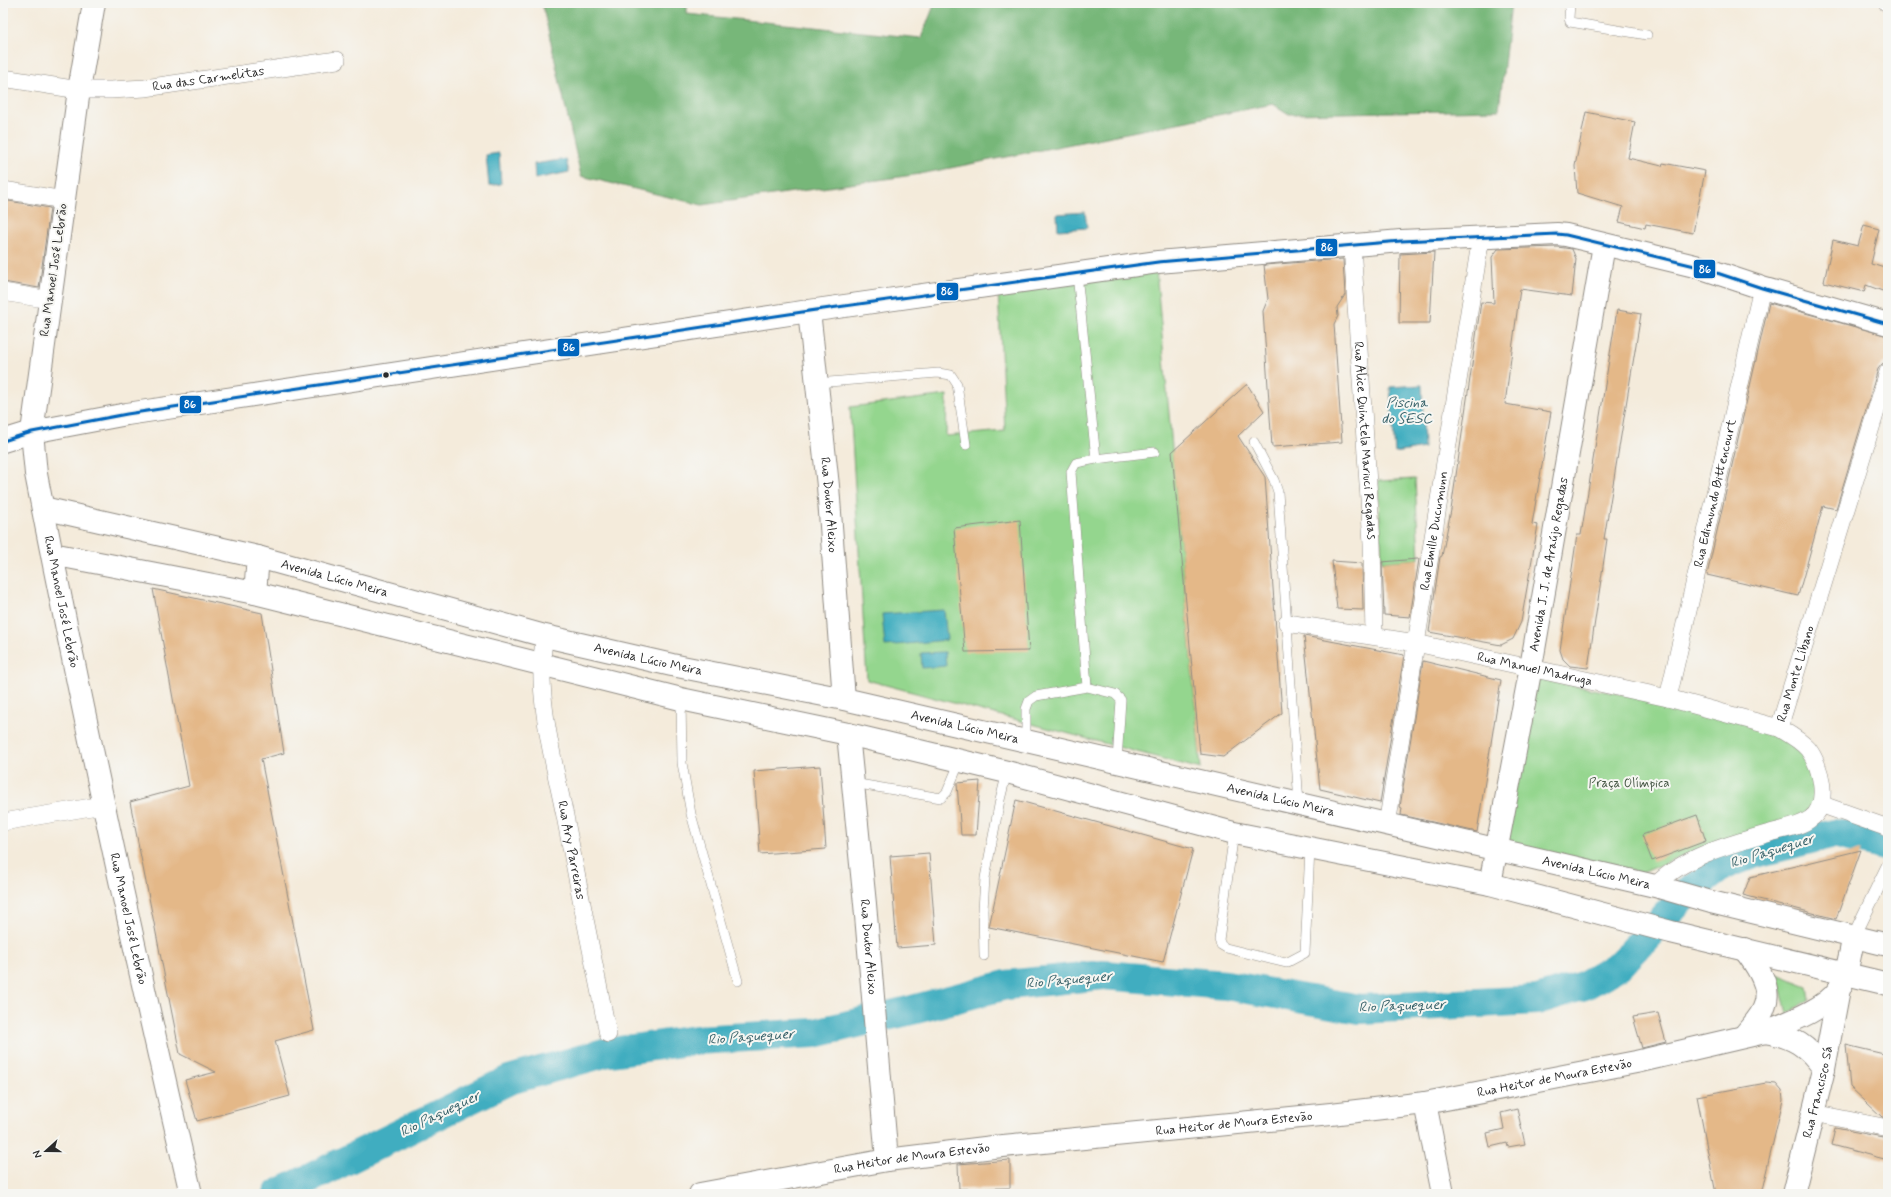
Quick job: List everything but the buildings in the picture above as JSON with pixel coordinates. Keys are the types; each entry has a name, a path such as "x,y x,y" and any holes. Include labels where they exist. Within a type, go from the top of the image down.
{"main road":[{"name":"Rua Manoel José Lebrão","path":"94,3 79,90 32,432 36,474 42,508 103,805 156,1048 191,1193"},
{"path":"3,441 32,432 127,414 809,311 1158,262 1409,241 1556,234 1652,254 1699,267 1762,288 1888,324"},
{"name":"Avenida J. J. de Araújo Regadas","path":"1490,884 1531,667 1604,244"},
{"name":"Rua Doutor Aleixo","path":"809,311 828,486 844,699"},
{"name":"Avenida Lúcio Meira","path":"42,508 258,557 545,636 672,665 844,699 1026,740 1662,888 1711,902 1888,945"},
{"path":"52,554 255,594 681,699 848,734 1007,772 1234,833 1490,884 1627,921 1744,949 1842,981 1888,984"},
{"path":"255,594 258,557"},
{"name":"Rua Doutor Aleixo","path":"848,734 887,1160"},
{"name":"Rua Francisco Sá","path":"1793,1194 1824,1069 1842,981 1854,936"},
{"path":"1744,949 1759,973 1766,993 1766,1004 1755,1034 1785,1036 1796,1041 1808,1050 1824,1069"},
{"name":"Rua Heitor de Moura Estevão","path":"700,1194 887,1160 993,1147 1331,1114 1425,1103 1636,1062 1755,1034 1784,1024 1821,1005 1831,997 1842,981"},
{"path":"1425,1103 1443,1194"}],"street":[{"name":"Rua das Carmelitas","path":"3,78 79,90 145,88 337,60"},
{"path":"3,190 64,200"},
{"name":"Rua Emille Ducumunn","path":"1387,825 1480,237"},
{"name":"Rua Alice Quintela Mariuci Regadas","path":"1352,246 1372,543 1374,635"},
{"name":"Rua Edimundo Bittencourt","path":"1668,698 1762,288"},
{"path":"3,292 50,300"},
{"name":"Rua Monte Líbano","path":"1820,804 1821,783 1817,765 1808,749 1794,736 1779,728 1888,372"},
{"name":"Rua Manuel Madruga","path":"1287,623 1374,635 1531,667 1668,698 1779,728"},
{"name":"Rua Ary Parreiras","path":"545,636 542,682 552,756 608,1034"},
{"path":"1662,888 1681,866 1715,850 1810,820 1815,815 1820,804 1888,828"},
{"path":"3,822 103,805"},
{"name":"Rua Francisco Sá","path":"1854,936 1888,866"},
{"path":"1813,1113 1888,1128"}],"lane":[{"path":"1570,3 1570,22 1647,35"},
{"path":"1077,274 1096,459"},
{"path":"816,384 938,373 951,375 957,384 966,445"},
{"path":"1254,442 1274,480 1278,492 1299,804"},
{"path":"1087,687 1071,472 1076,463 1096,459 1155,452"},
{"path":"1026,740 1026,709 1030,701 1036,696 1087,687 1115,694 1121,700 1116,761"},
{"path":"681,699 682,763 691,814 738,981"},
{"path":"853,783 941,798 947,792 960,761"},
{"path":"984,956 983,910 986,878 1000,800 1007,772"},
{"path":"1234,833 1219,940 1221,945 1226,948 1286,963 1305,953 1310,849"}],"green space":[{"path":"542,3 687,3 687,14 921,38 935,3 1511,3 1499,110 1289,114 1273,104 920,174 702,205 581,176"},
{"path":"1156,269 1201,769 867,680 850,407 947,395 946,436 1005,431 998,291"},
{"path":"1415,479 1419,559 1382,562 1378,481"},
{"name":"Praça Olímpica","path":"1536,679 1664,702 1778,731 1811,760 1816,804 1803,821 1696,850 1642,873 1503,844"},
{"path":"1777,975 1808,987 1810,999 1787,1013"}],"water":[{"path":"499,153 501,184 489,186 486,155"},
{"path":"566,159 569,172 535,179 534,164"},
{"path":"1085,212 1087,228 1058,230 1057,214"},
{"name":"Piscina do SESC","path":"1422,385 1424,448 1395,453 1390,387"},
{"path":"944,610 947,640 885,646 882,614"},
{"path":"945,652 946,666 922,668 921,653"}],"waterway":[{"name":"Rio Paquequer","path":"278,1194 509,1080 604,1053 696,1040 815,1033 912,1010 1006,985 1103,975 1226,985 1360,1009 1537,1000 1585,985 1621,964 1688,892 1722,866 1752,854 1834,833 1888,847"}],"transit line":[{"name":"86","path":"3,441 32,432 127,414 809,311 1158,262 1401,241 1557,234 1566,235 1699,267 1762,288 1888,324"}]}
